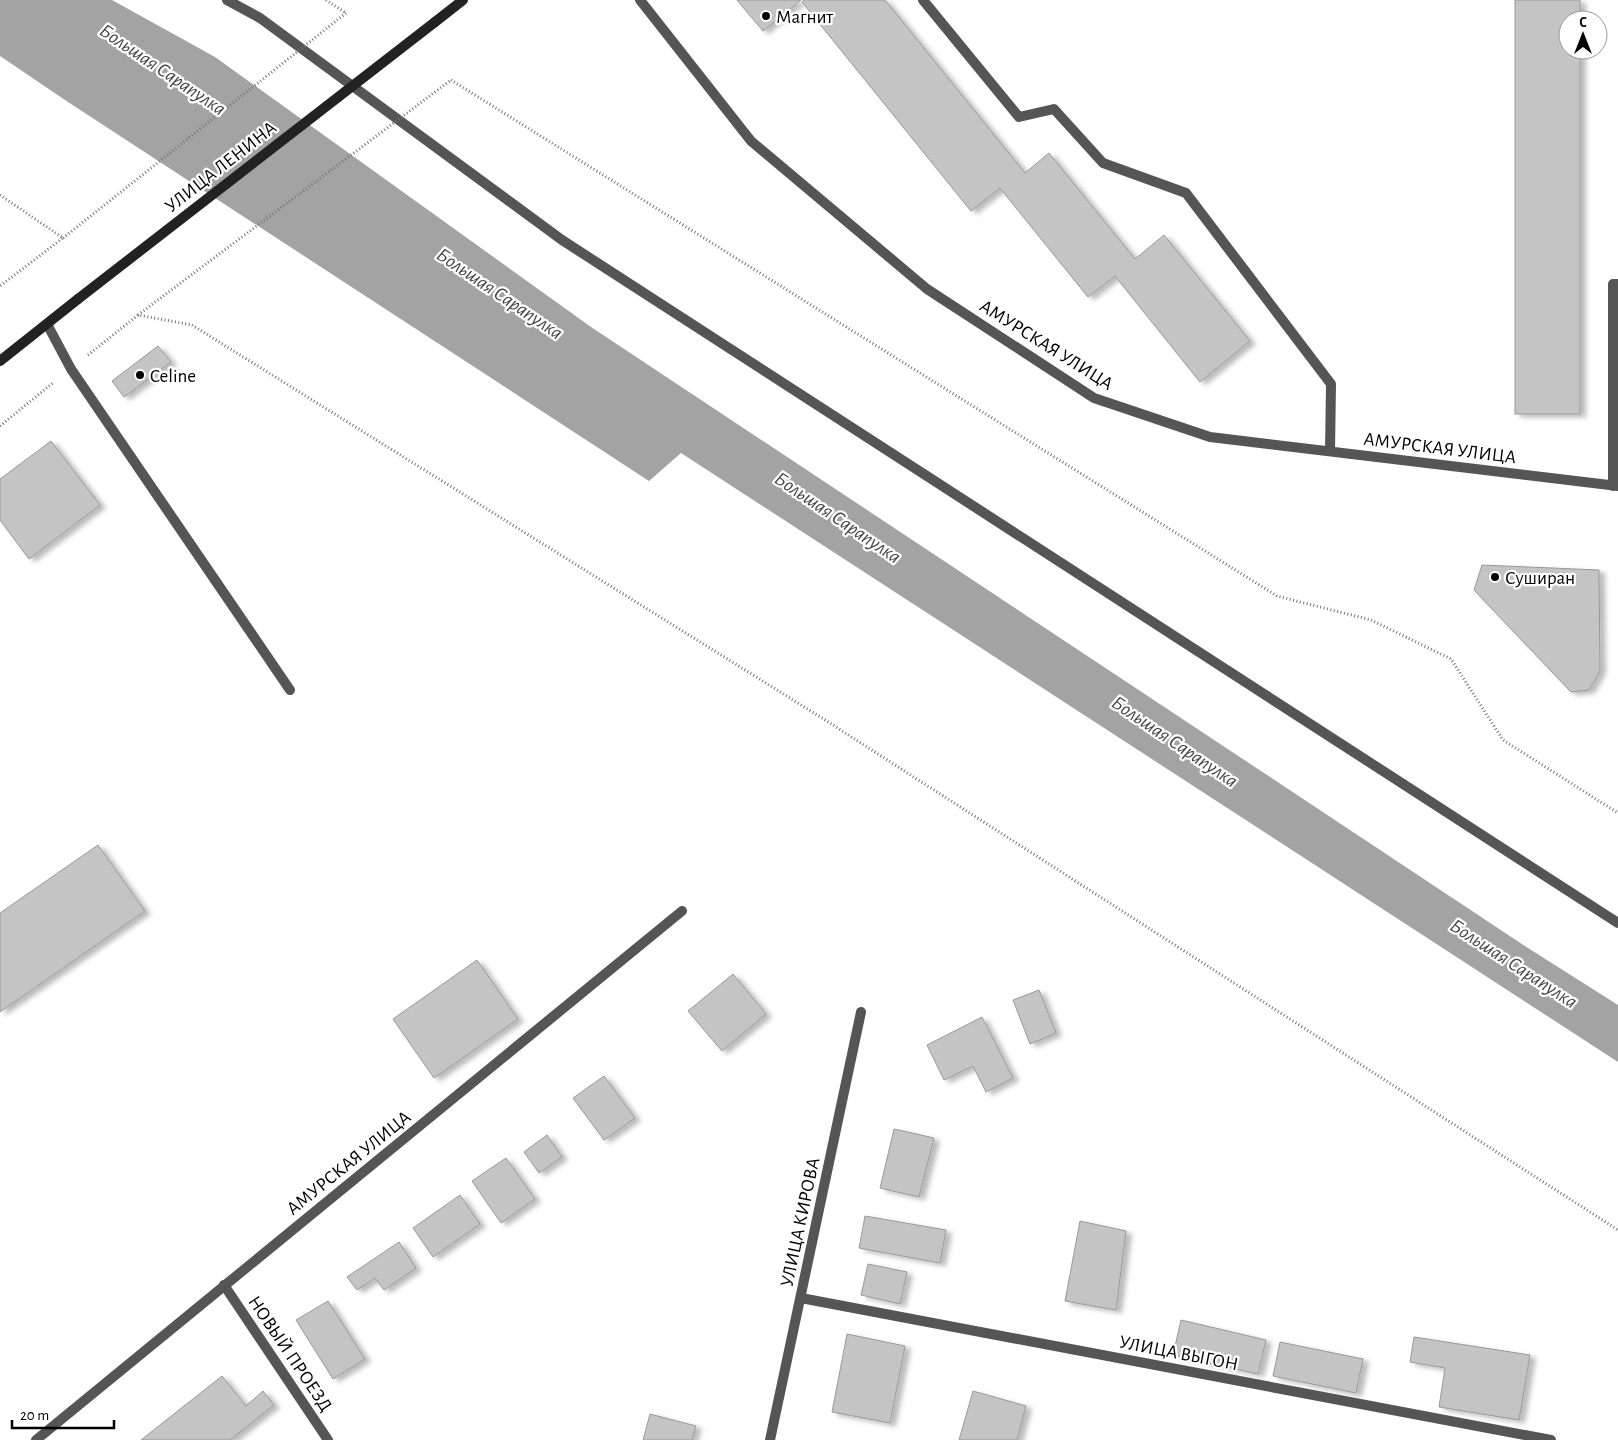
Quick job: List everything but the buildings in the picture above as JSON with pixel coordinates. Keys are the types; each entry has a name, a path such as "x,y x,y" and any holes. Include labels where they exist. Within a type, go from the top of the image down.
{"main road":[{"name":"УЛИЦА ЛЕНИНА","path":"0,361 463,0"}],"street":[{"path":"227,0 260,18 562,240 1618,923"},
{"name":"АМУРСКАЯ УЛИЦА","path":"640,0 750,141 927,289 1094,398 1210,436 1616,486"},
{"path":"923,0 1018,117 1054,109 1103,163 1186,193 1331,384 1330,451"},
{"path":"1616,486 1613,284 1618,284"},
{"path":"47,324 71,369 290,690"},
{"name":"АМУРСКАЯ УЛИЦА","path":"36,1440 682,911"},
{"name":"УЛИЦА КИРОВА","path":"770,1440 861,1012"},
{"name":"НОВЫЙ ПРОЕЗД","path":"224,1285 328,1440"},
{"name":"УЛИЦА ВЫГОН","path":"801,1298 1551,1440"}],"path":[{"path":"0,286 346,13 326,0"},
{"path":"1618,814 1503,740 1451,659 1371,620 1277,596 451,80 138,315 192,325 822,718 1618,1230"},
{"path":"0,195 63,238"}],"water":[{"name":"Большая Сарапулка","path":"0,0 112,0 215,57 591,327 1528,948 1618,1005 1618,1062 681,453 649,481 68,102 0,56"}],"place":[{"name":"Магнит","path":"766,16"},
{"name":"Celine","path":"140,375"},
{"name":"Суширан","path":"1495,577"}]}
